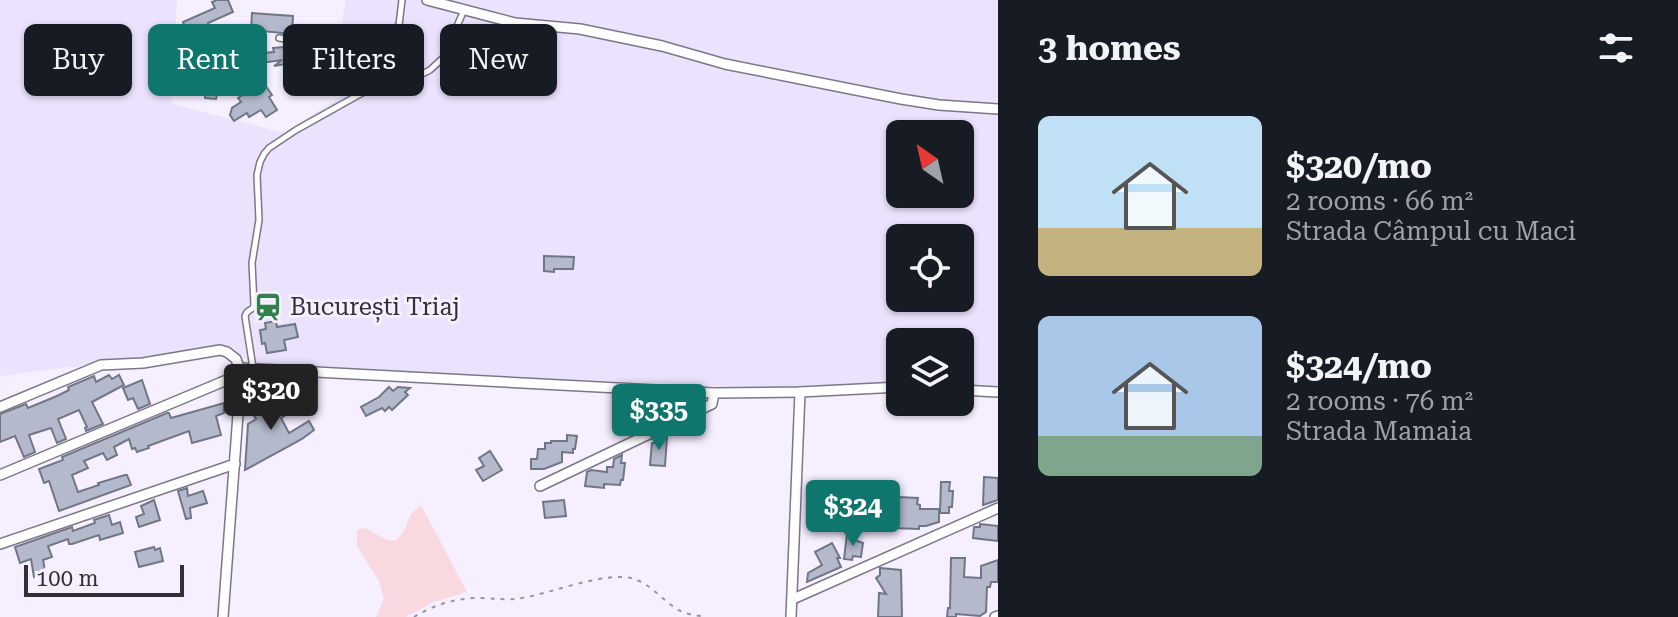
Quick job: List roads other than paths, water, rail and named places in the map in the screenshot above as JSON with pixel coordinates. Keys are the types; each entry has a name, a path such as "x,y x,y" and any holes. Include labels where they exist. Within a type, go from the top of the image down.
{"street":[{"path":"427,0 515,23 596,32 725,64 901,99 998,109"},
{"path":"0,407 101,365 143,363 220,350 233,355 241,371 223,617"},
{"path":"0,475 253,368 714,393 886,388"},
{"path":"974,391 998,392"},
{"path":"791,617 800,392"},
{"path":"540,486 712,404 714,393"},
{"path":"0,544 235,464"},
{"path":"793,599 998,508"}],"lane":[{"path":"279,38 309,43 391,32 399,25 402,0"},
{"path":"253,368 245,316 254,305 252,263 259,220 258,168 264,154 296,130 362,93 386,84 410,80 430,70 443,58 464,10"}],"place":[{"name":"București Triaj","path":"268,307"}]}
